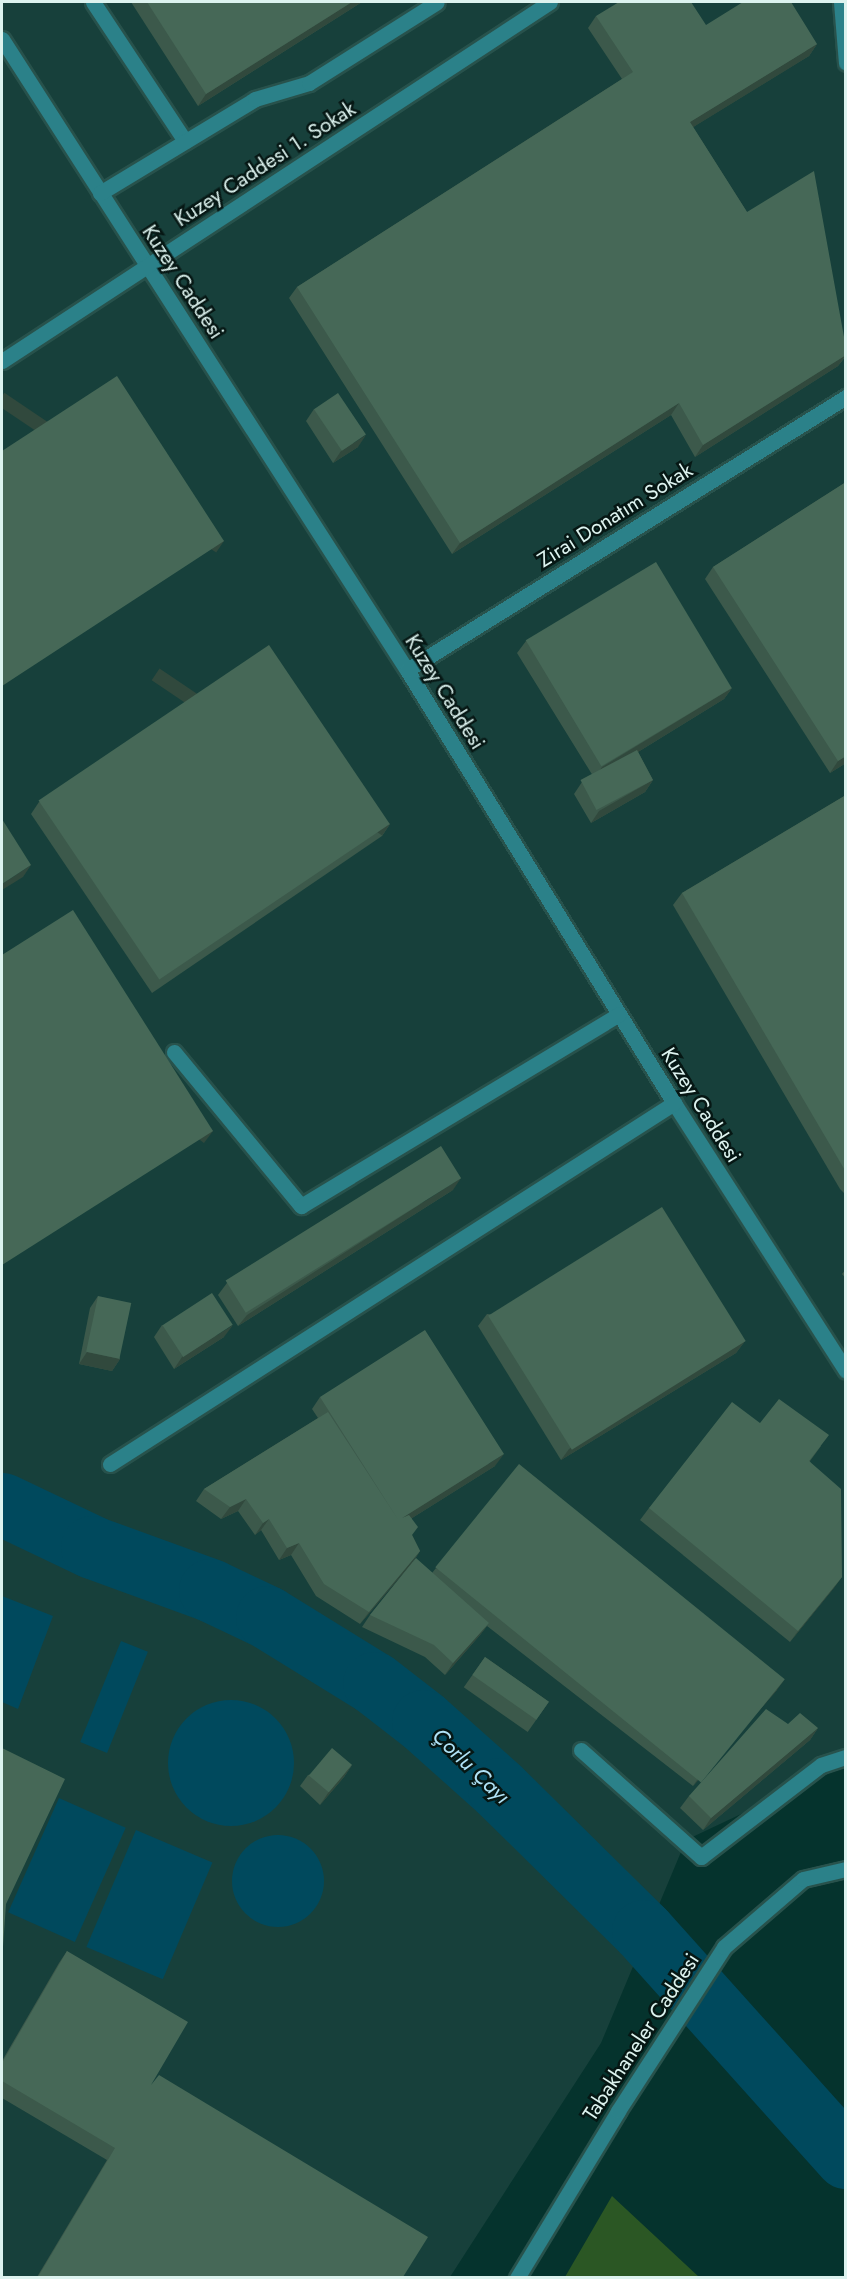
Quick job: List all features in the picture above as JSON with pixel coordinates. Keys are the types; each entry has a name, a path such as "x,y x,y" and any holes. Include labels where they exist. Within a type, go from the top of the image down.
{"street":[{"path":"93,2 185,141"},
{"path":"100,193 255,99 309,83 437,2"},
{"name":"Kuzey Caddesi 1. Sokak","path":"2,361 550,2"},
{"path":"841,2 846,63"},
{"name":"Kuzey Caddesi","path":"2,39 407,670 674,1103 846,1371"},
{"name":"Zirai Donatım Sokak","path":"407,670 846,397"},
{"path":"174,1052 301,1206 619,1014"},
{"path":"110,1464 674,1103"},
{"path":"581,1750 701,1857 821,1765 846,1757"},
{"name":"Tabakhaneler Caddesi","path":"517,2277 618,2110 724,1947 803,1879 846,1869"}],"shaded area":[{"path":"2,2 845,2 845,1765 686,1840 601,2043 450,2277 2,2278"},
{"path":"2,1596 53,1616 18,1709 2,1702"},
{"path":"121,1641 148,1652 107,1753 80,1742"},
{"path":"231,1700 255,1705 275,1719 289,1739 294,1763 289,1787 275,1807 255,1821 231,1826 207,1821 187,1807 173,1787 168,1763 173,1739 187,1719 207,1705"},
{"path":"59,1798 126,1828 75,1942 8,1912"},
{"path":"136,1830 212,1862 163,1979 86,1947"},
{"path":"278,1835 296,1838 311,1848 321,1863 324,1881 321,1899 311,1914 296,1924 278,1927 260,1924 245,1914 235,1899 232,1881 235,1863 245,1848 260,1838"}],"green space":[{"path":"612,2196 699,2277 565,2277"}],"building":[{"path":"147,2 352,2 206,94"},
{"path":"619,2 691,2 706,25 743,2 791,2 817,44 690,122 747,212 814,171 846,355 703,445 679,403 460,543 297,287 633,72 596,16"},
{"path":"117,376 224,541 2,686 2,451"},
{"path":"338,393 366,434 342,451 314,409"},
{"path":"846,482 846,756 838,761 713,567"},
{"path":"656,562 732,688 601,766 526,640"},
{"path":"269,645 390,824 159,980 39,800"},
{"path":"637,750 653,780 596,810 580,780"},
{"path":"846,795 846,1172 682,893"},
{"path":"2,819 31,865 2,884"},
{"path":"73,910 213,1131 2,1265 2,955"},
{"path":"441,1146 461,1178 246,1313 226,1281"},
{"path":"662,1207 746,1341 572,1450 488,1316"},
{"path":"212,1293 233,1325 183,1357 163,1325"},
{"path":"98,1296 131,1303 119,1359 86,1352"},
{"path":"425,1330 504,1454 402,1518 409,1515 418,1527 412,1535 420,1551 369,1612 324,1584 299,1543 287,1548 269,1519 263,1523 246,1499 230,1507 204,1489 328,1412 399,1521 320,1397"},
{"path":"779,1399 829,1435 809,1461 841,1489 842,1577 798,1631 649,1508 732,1402 760,1423"},
{"path":"519,1464 785,1679 701,1783 435,1567"},
{"path":"416,1558 489,1623 453,1663 434,1645 370,1615"},
{"path":"485,1657 549,1702 536,1720 472,1675"},
{"path":"766,1709 788,1724 800,1713 818,1728 711,1818 689,1796"},
{"path":"2,1748 65,1779 6,1904 2,1961"},
{"path":"332,1748 352,1765 329,1792 309,1776"},
{"path":"67,1951 188,2022 151,2085 159,2075 428,2237 403,2277 38,2277 115,2148 2,2081 2,2063"}],"waterway":[{"name":"Çorlu Çayı","path":"2,1504 92,1547 210,1590 267,1617 374,1683 423,1721 499,1789 643,1931 846,2157"}]}
